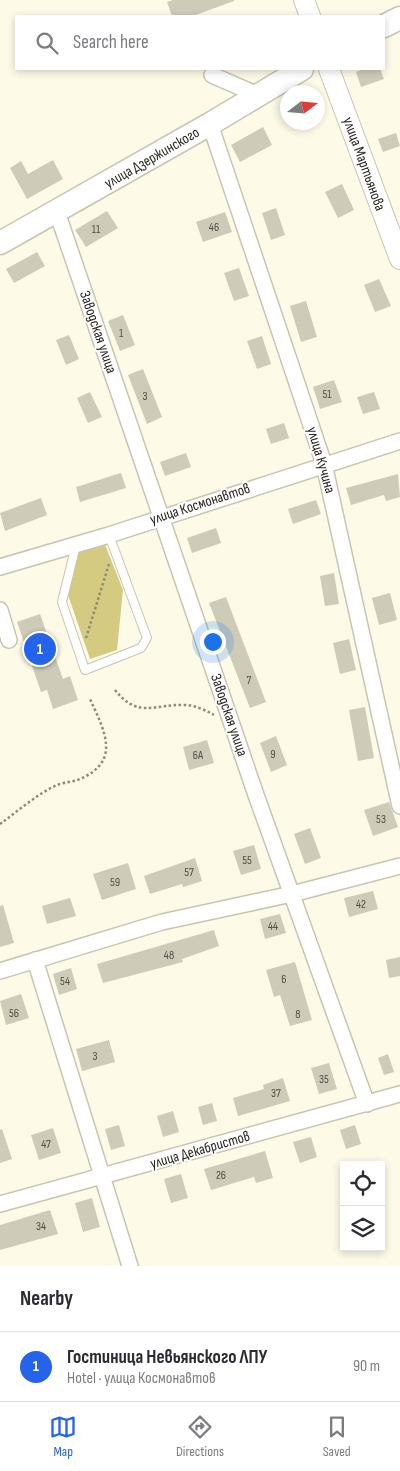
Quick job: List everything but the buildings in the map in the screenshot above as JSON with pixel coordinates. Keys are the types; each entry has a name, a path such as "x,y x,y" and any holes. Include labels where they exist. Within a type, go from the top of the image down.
{"main road":[{"path":"304,0 310,15"},
{"path":"385,26 400,18"},
{"name":"улица Дзержинского","path":"0,243 210,124 300,70"},
{"name":"улица Мартьянова","path":"329,70 400,259"}],"street":[{"path":"212,75 258,95"},
{"name":"улица Кучина","path":"210,124 324,464 400,806"},
{"name":"Заводская улица","path":"57,212 228,712 367,1104"},
{"name":"улица Космонавтов","path":"0,567 76,543 112,542 161,517 400,441"},
{"path":"0,610 9,640"},
{"path":"0,971 162,922 292,894 400,866"},
{"path":"35,960 130,1266"},
{"name":"улица Декабристов","path":"0,1204 400,1094"}],"lane":[{"path":"76,543 62,602 85,670 140,648 147,638 112,542"}],"path":[{"path":"80,655 112,542"},
{"path":"115,690 125,702 141,708 185,704 202,708 214,715 228,712"},
{"path":"0,824 57,785 79,779 98,769 105,755 107,739 90,699"}],"shaded area":[{"path":"104,542 123,590 117,650 90,659 68,595 79,549"}],"place":[{"name":"Гостиница Невьянского ЛПУ","path":"40,649"}]}
